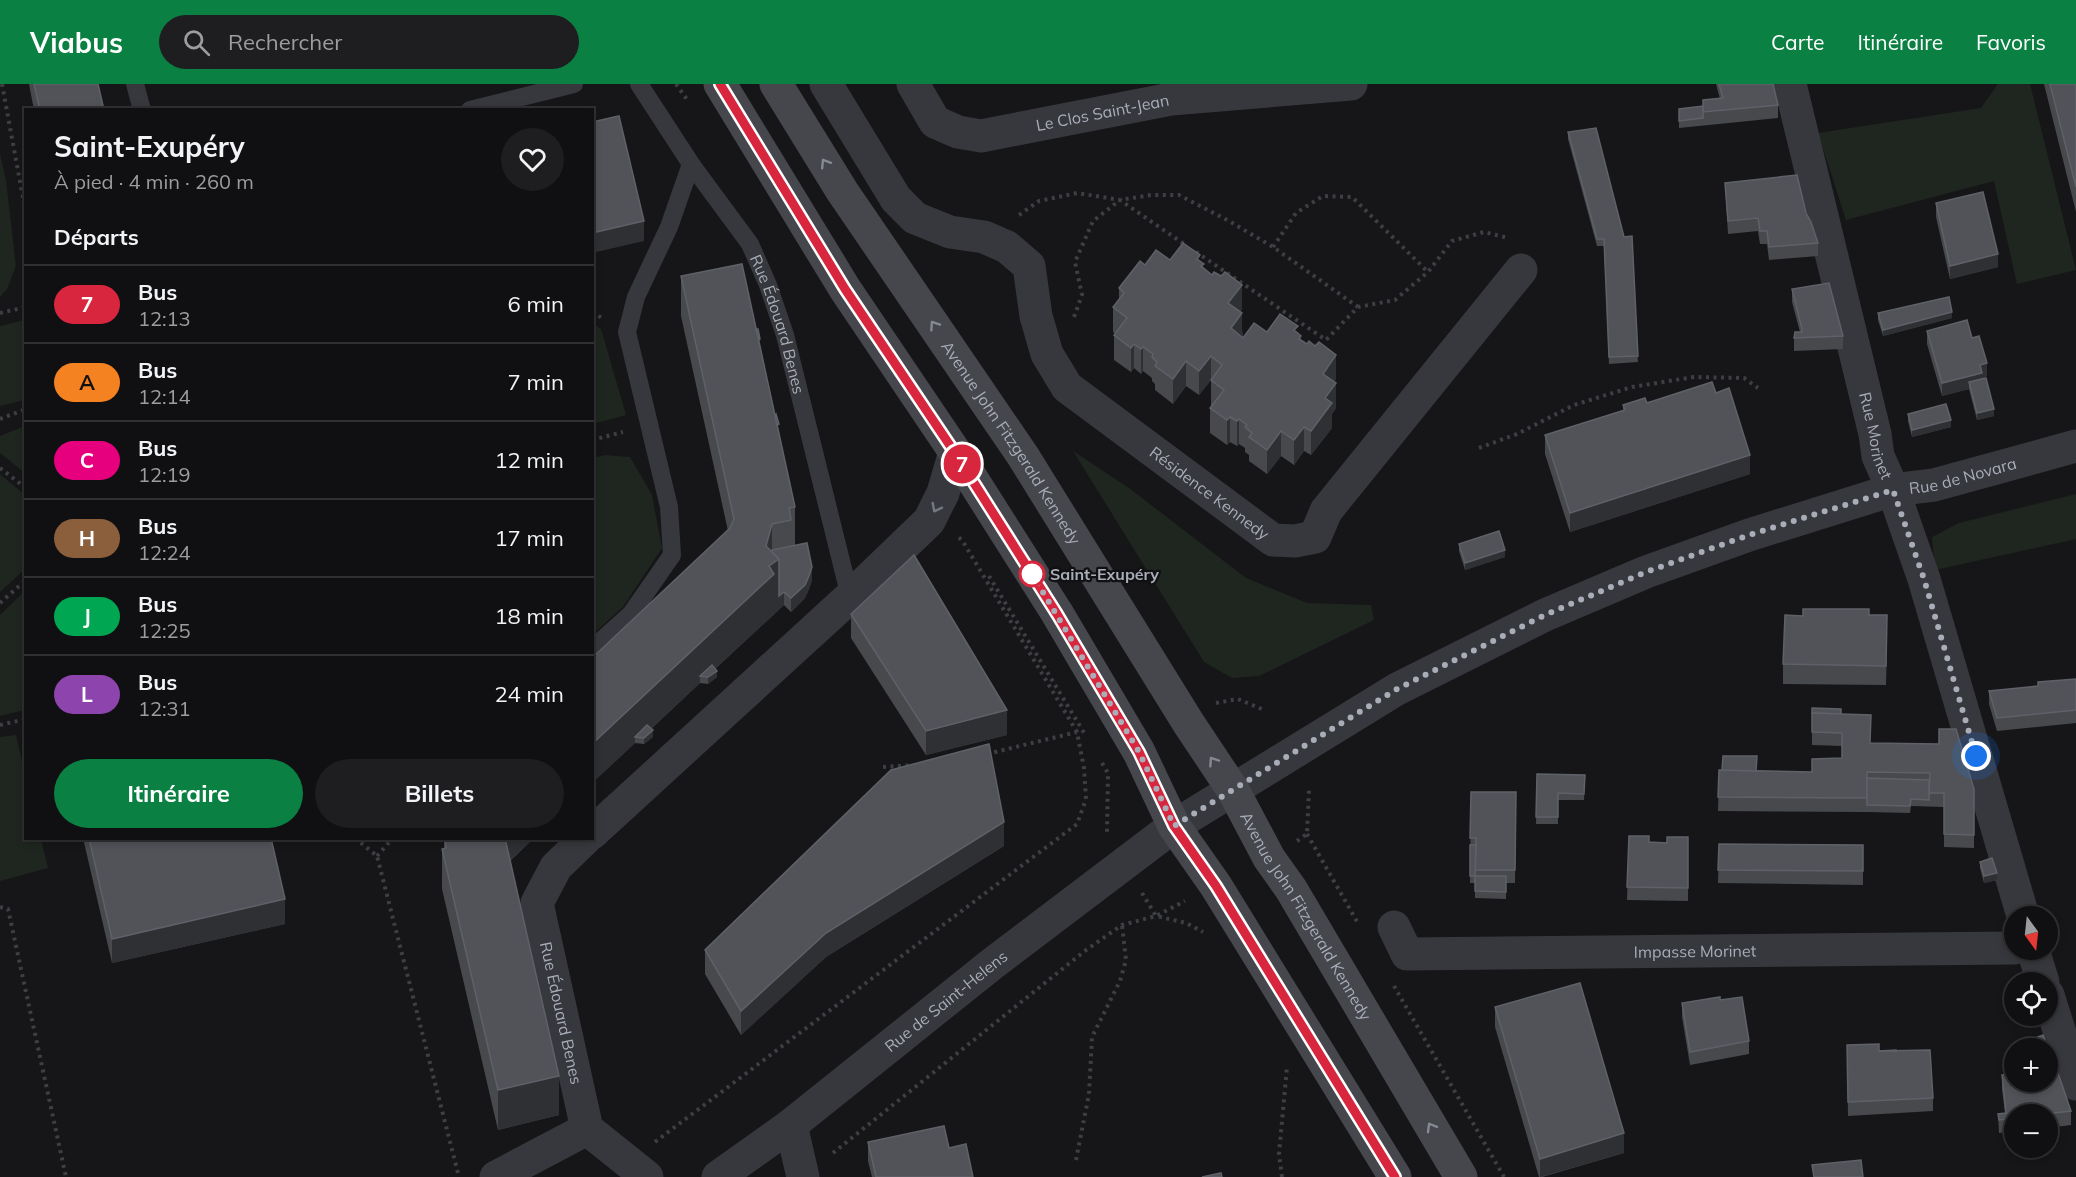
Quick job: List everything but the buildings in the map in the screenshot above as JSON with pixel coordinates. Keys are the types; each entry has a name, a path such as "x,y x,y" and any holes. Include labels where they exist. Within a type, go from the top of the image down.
{"main road":[{"path":"720,84 845,289 955,453 1052,605 1139,752 1174,826 1216,886 1395,1177"},
{"name":"Avenue John Fitzgerald Kennedy","path":"776,84 842,191 1023,456 1189,724 1233,790 1269,858 1291,889 1461,1177"}],"street":[{"name":"Résidence Kennedy","path":"826,84 896,199 915,218 950,232 984,237 1007,247 1029,266 1036,316 1047,354 1067,387 1273,540 1295,541 1315,537 1326,511 1521,270"},
{"name":"Le Clos Saint-Jean","path":"914,84 935,122 958,132 981,136 1171,99 1352,84"},
{"name":"Rue Morinet","path":"1790,84 1875,434 1878,456 1893,490 1924,579 2020,906"},
{"name":"Rue de Novara","path":"1174,826 1397,689 1545,615 1646,572 1749,535 1893,490 1934,485 2076,446"},
{"path":"594,831 850,597 936,507 955,453"},
{"name":"Rue de Saint-Helens","path":"717,1177 791,1125 992,964 1174,826"},
{"name":"Rue Édouard Benes","path":"584,840 556,867 537,903 587,1129"},
{"name":"Impasse Morinet","path":"1379,930 1407,954 2004,948"},
{"path":"2058,1026 2076,1084"},
{"path":"791,1125 803,1177"},
{"path":"496,1177 587,1129 638,1170"}],"lane":[{"path":"135,84 141,108"},
{"path":"478,108 574,84"},
{"name":"Rue Édouard Benes","path":"639,84 691,164 750,244 768,285 785,335 850,597"},
{"path":"594,647 631,614 672,555 669,507 627,332 636,297 669,227 691,164"}],"path":[{"path":"2,84 24,203"},
{"path":"676,84 689,103"},
{"path":"984,237 1039,201 1077,193 1120,200 1151,195 1179,195 1229,220 1273,246 1358,307"},
{"path":"1273,246 1296,213 1323,196 1352,196 1428,272"},
{"path":"1120,200 1326,340 1358,307 1395,300 1428,272 1452,241 1484,232 1508,238 1521,270"},
{"path":"1070,327 1082,295 1075,262 1093,221 1120,200"},
{"path":"0,313 24,307"},
{"path":"1479,448 1517,434 1574,405 1632,387 1694,377 1744,378 1758,388"},
{"path":"0,418 24,410"},
{"path":"0,468 24,486"},
{"path":"638,1170 1077,824 1086,799 1084,768 1077,732 962,540 936,507"},
{"path":"936,507 966,537 1089,740"},
{"path":"0,603 24,582"},
{"path":"1189,724 1213,704 1238,699 1264,710"},
{"path":"0,725 24,719"},
{"path":"976,756 1077,732"},
{"path":"1099,756 1108,773 1107,834 1156,916"},
{"path":"883,767 918,764"},
{"path":"1307,834 1379,930"},
{"path":"357,840 377,856 459,1177"},
{"path":"377,856 391,840"},
{"path":"0,907 8,909 66,1177"},
{"path":"831,1155 1086,950 1122,925 1156,916 1186,923 1211,936"},
{"path":"1076,1160 1089,1095 1092,1037 1120,981 1126,960 1122,925"},
{"path":"1393,984 1504,1177"},
{"path":"1282,1177 1279,1154 1287,1066 1293,1076"}],"shaded area":[{"path":"1998,84 2030,84 2076,270 2017,284 1994,181 1846,220 1818,133 1981,108"},
{"path":"0,154 6,181 16,266 7,289 0,297"},
{"path":"24,320 24,400 0,406 0,326"},
{"path":"594,325 601,329 626,415 594,424"},
{"path":"24,426 24,472 0,453 0,436"},
{"path":"1073,451 1129,488 1246,578 1307,603 1371,605 1374,620 1259,676 1232,678 1204,662"},
{"path":"605,455 630,457 652,495 662,548 623,607 594,633 594,458"},
{"path":"0,474 24,494 24,570 0,592"},
{"path":"2076,494 2076,539 1935,570 1932,537 1959,523"},
{"path":"24,592 24,710 0,716 0,615"},
{"path":"16,735 24,770 24,840 41,840 48,868 0,881 0,737"}],"bus line":[{"name":"7","path":"720,84 845,289 955,453 1057,614 1139,752 1174,826 1216,886 1395,1177"}],"place":[{"name":"Saint-Exupéry","path":"1032,574"}],"route":[{"path":"1032,574 1139,752 1174,826 1397,689 1545,615 1646,572 1749,535 1893,490 1924,579 1976,756"}]}
